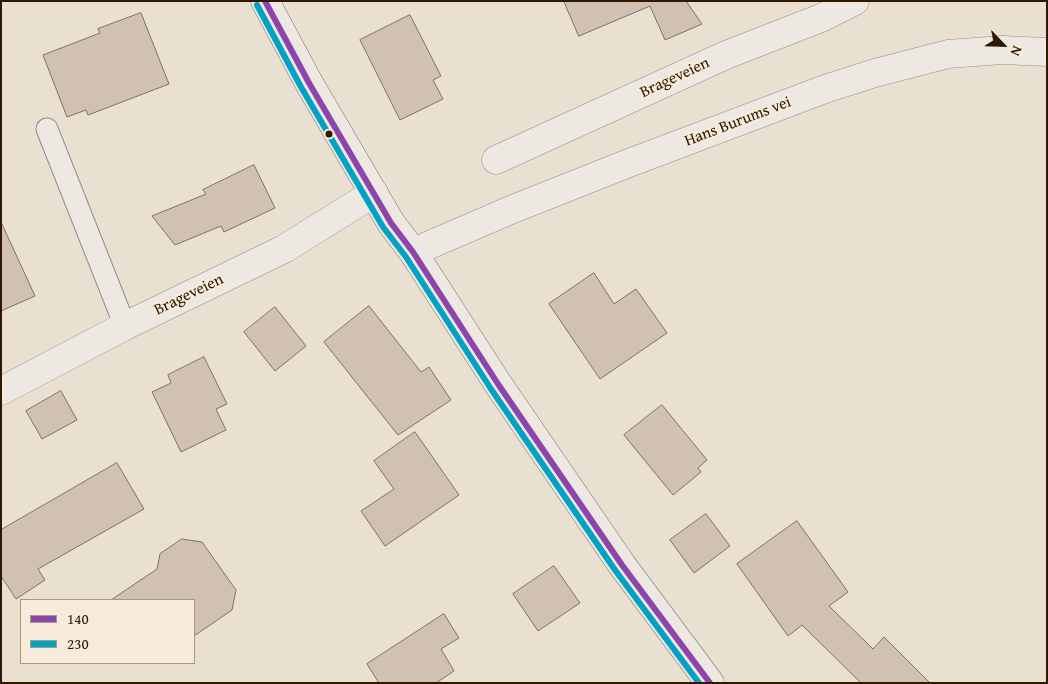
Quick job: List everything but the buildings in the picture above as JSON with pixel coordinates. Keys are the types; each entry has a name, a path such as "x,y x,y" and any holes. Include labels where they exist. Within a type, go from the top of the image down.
{"street":[{"path":"265,1 309,83 391,223 413,252 498,384 622,565 710,683"},
{"name":"Brageveien","path":"496,160 726,55 821,18 855,1"},
{"name":"Hans Burums vei","path":"413,252 513,209 629,163 826,89 875,73 948,54 1002,50 1047,52"},
{"name":"Brageveien","path":"1,391 125,326 284,249 374,193"}],"lane":[{"path":"47,129 125,326"}],"transit line":[{"name":"140","path":"265,1 309,83 391,223 413,252 498,384 622,565 710,683"},
{"name":"230","path":"257,5 301,87 383,227 406,257 491,389 615,570 699,683"}]}
